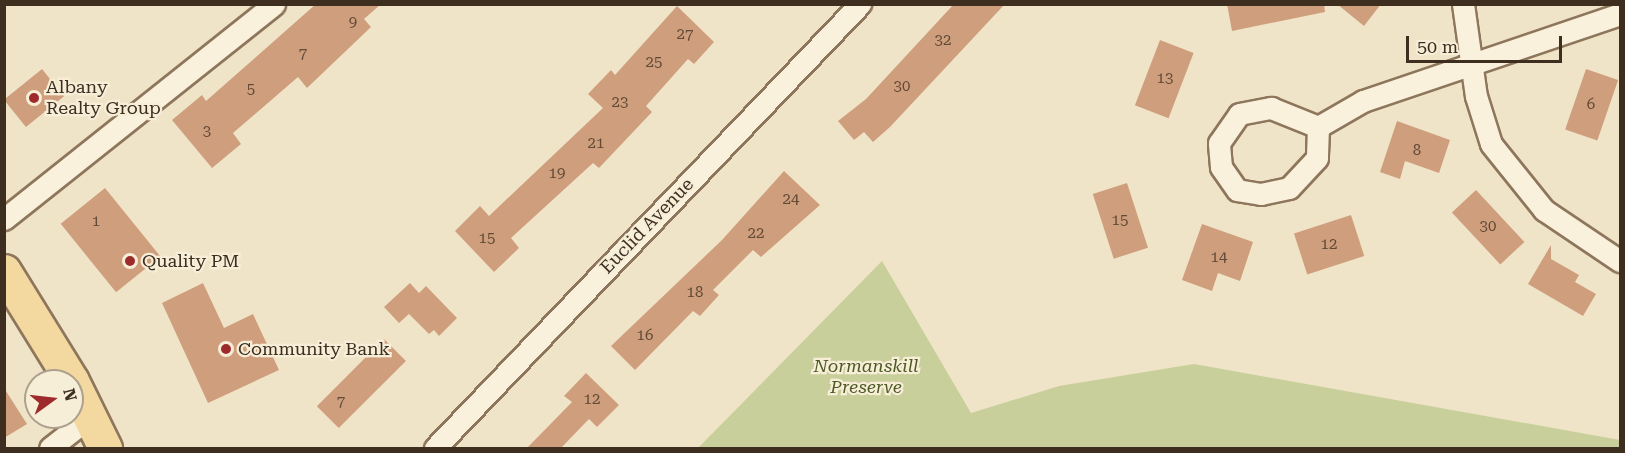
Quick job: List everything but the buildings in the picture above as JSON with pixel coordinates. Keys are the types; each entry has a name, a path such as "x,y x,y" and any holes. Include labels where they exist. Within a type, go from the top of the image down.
{"main road":[{"path":"4,271 65,369"},
{"path":"84,403 105,448"}],"street":[{"path":"4,219 274,4"},
{"name":"Euclid Avenue","path":"435,448 860,4"},
{"path":"1463,4 1472,63 1491,144 1544,210 1620,261"},
{"path":"1318,127 1363,101 1620,14"},
{"path":"1271,108 1318,127 1317,158 1289,188 1261,194 1237,190 1221,167 1219,143 1239,114 1271,108"},
{"path":"50,448 91,416"}],"green space":[{"name":"Normanskill Preserve","path":"882,261 971,413 1059,386 1194,364 1620,440 1620,448 698,448"}],"place":[{"name":"Albany Realty Group","path":"34,98"},
{"name":"Quality PM","path":"130,261"},
{"name":"Community Bank","path":"226,349"}]}
